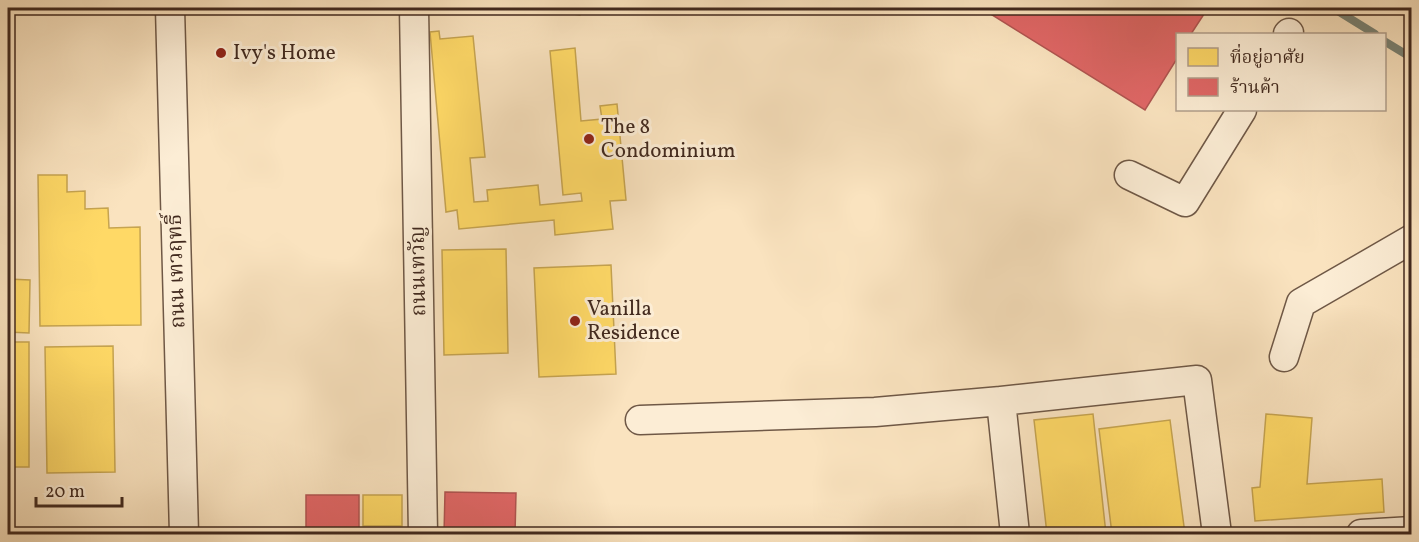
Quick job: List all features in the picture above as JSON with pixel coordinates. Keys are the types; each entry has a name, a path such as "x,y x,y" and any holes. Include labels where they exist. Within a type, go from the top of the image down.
{"street":[{"name":"ถนน เทวฤทธิ์","path":"170,8 184,534"},
{"name":"ถนนเทวัญ","path":"414,8 423,534"},
{"path":"1129,175 1185,202 1241,111"},
{"path":"1284,357 1301,303 1412,239"},
{"path":"640,420 875,412 1197,380 1217,534"},
{"path":"1001,401 1015,534"},
{"path":"1361,534 1412,531"}],"building: ที่อยู่อาศัย":[{"path":"521,8 581,8 580,15"},
{"name":"The 8 Condominium","path":"439,31 440,39 473,36 485,157 470,158 474,202 488,201 487,190 538,185 540,205 582,201 581,193 563,195 550,51 575,48 581,121 602,119 600,106 617,104 626,200 610,201 613,229 555,235 554,220 459,229 457,210 446,212 430,32"},
{"path":"38,175 67,175 67,192 85,191 85,209 108,208 109,228 140,227 141,325 40,326"},
{"path":"506,249 508,353 444,355 442,250"},
{"name":"Vanilla Residence","path":"611,265 616,374 539,377 534,268"},
{"path":"8,279 30,280 29,333 8,332"},
{"path":"8,342 29,342 29,467 8,467"},
{"path":"113,346 115,472 47,473 45,347"},
{"path":"1093,414 1106,534 1047,534 1034,420"},
{"path":"1266,414 1312,418 1307,484 1382,479 1384,512 1255,521 1252,488 1260,487"},
{"path":"1170,420 1185,534 1112,534 1099,429"},
{"path":"363,495 402,495 402,526 363,526"}],"building: ร้านค้า":[{"path":"981,8 1208,8 1192,33 1176,33 1176,60 1145,110"},
{"path":"445,492 516,493 515,534 444,534"},
{"path":"306,495 359,495 359,534 306,534"}],"waterway":[{"path":"1333,8 1373,33"},
{"path":"1386,42 1412,58"}],"place":[{"name":"Ivy's Home","path":"221,53"},
{"name":"The 8 Condominium","path":"589,139"},
{"name":"Vanilla Residence","path":"575,321"}]}
